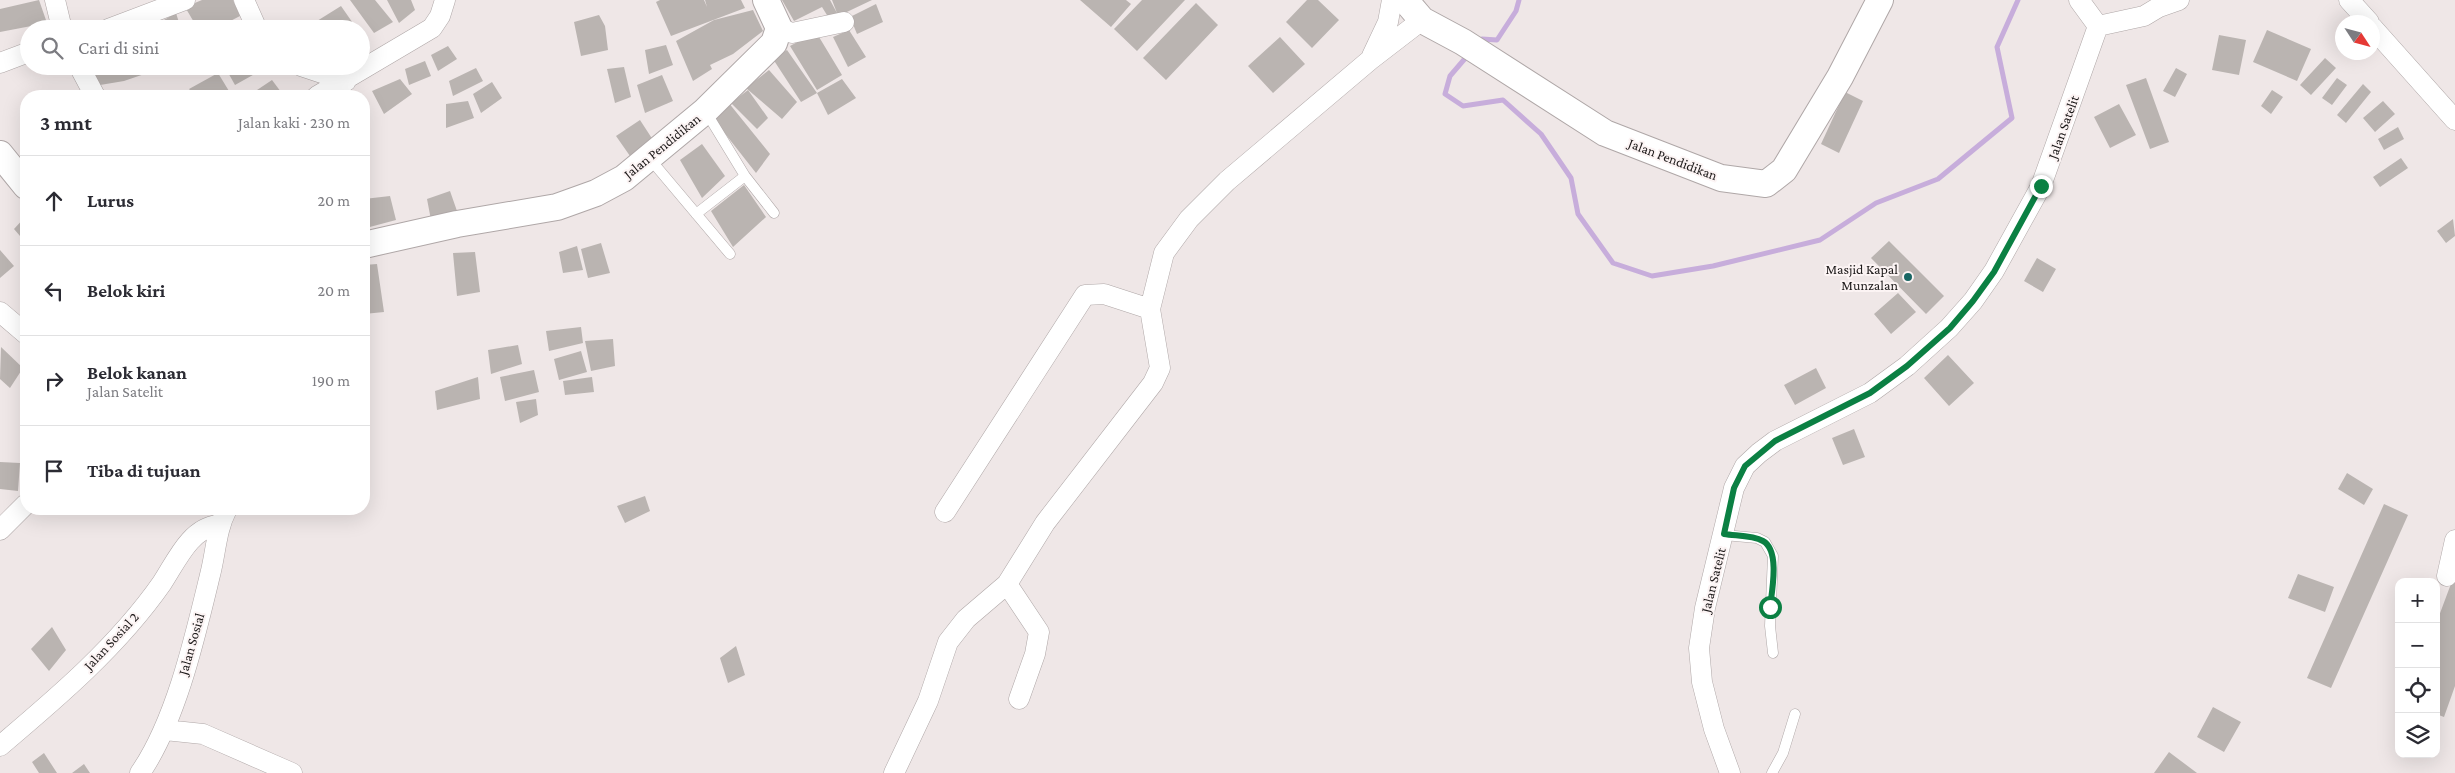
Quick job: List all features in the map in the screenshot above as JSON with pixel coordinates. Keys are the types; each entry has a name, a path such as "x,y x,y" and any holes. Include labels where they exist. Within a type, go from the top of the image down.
{"street":[{"path":"55,0 60,20"},
{"path":"132,20 185,0"},
{"path":"244,0 253,20"},
{"path":"370,66 432,28 440,16 445,0"},
{"path":"766,0 779,28 792,32 844,22"},
{"path":"1370,60 1388,22 1392,0"},
{"name":"Jalan Pendidikan","path":"1405,0 1422,20 1463,42 1605,133 1721,178 1766,184 1784,170 1840,77 1880,0"},
{"path":"2079,0 2098,26 2144,16 2159,7 2180,0"},
{"path":"2349,0 2363,15"},
{"path":"894,773 928,701 948,642 966,619 1007,584 1045,523 1154,383 1160,368 1150,309 1164,253 1189,219 1228,180 1370,60 1422,20"},
{"name":"Jalan Satelit","path":"1730,773 1714,729 1702,682 1699,648 1705,608 1734,488 1745,466 1759,453 1775,441 1870,393 1907,366 1950,328 1973,301 1994,272 2041,186 2098,26"},
{"name":"Jalan Pendidikan","path":"370,243 457,224 557,207 596,193 624,178 650,159 705,111 774,43 779,28"},
{"path":"2380,36 2455,120"},
{"path":"0,63 20,55"},
{"path":"84,75 92,90"},
{"path":"328,75 346,81"},
{"path":"329,90 356,75"},
{"path":"0,154 20,179"},
{"path":"945,512 1084,295 1104,294 1150,309"},
{"path":"0,312 20,329"},
{"path":"0,530 20,510"},
{"name":"Jalan Sosial","path":"140,773 153,754 165,730 204,600 217,542 218,520"},
{"name":"Jalan Sosial 2","path":"0,746 56,698 95,660 161,584 182,550 197,535 218,520"},
{"path":"2447,576 2455,540"},
{"path":"1007,584 1039,632 1036,654 1019,699"},
{"path":"165,730 203,734 292,773"}],"lane":[{"path":"705,111 746,176 774,213"},
{"path":"650,159 730,254"},
{"path":"696,214 746,176"},
{"path":"1724,534 1757,538 1765,542 1773,556 1770,626 1773,653"},
{"path":"1772,773 1783,753 1795,714"}],"building":[{"path":"39,0 46,20 20,20 20,28 0,32 0,9"},
{"path":"202,0 233,0 240,16 232,20 193,20 185,7"},
{"path":"350,0 375,0 393,22 374,33 370,28 370,20 365,20"},
{"path":"387,0 411,0 415,10 399,23"},
{"path":"660,0 704,0 707,7 705,0 741,0 745,8 671,36 656,2"},
{"path":"782,0 830,0 837,13 832,0 872,0 830,20 822,7 794,21"},
{"path":"1080,0 1126,0 1131,4 1111,27"},
{"path":"1142,0 1185,0 1137,51 1114,29"},
{"path":"1307,0 1318,0 1339,20 1312,48 1286,22"},
{"path":"1196,3 1218,25 1166,80 1143,58"},
{"path":"876,4 883,22 857,34 850,17"},
{"path":"341,6 351,20 319,20"},
{"path":"753,10 763,31 733,54 710,65 712,69 693,81 676,41 714,20"},
{"path":"176,13 178,20 164,20"},
{"path":"599,15 605,26 608,50 581,56 574,22"},
{"path":"849,30 866,57 848,67 833,37"},
{"path":"2267,30 2311,49 2297,81 2253,62"},
{"path":"816,32 842,75 817,90 790,46"},
{"path":"2219,35 2246,40 2239,75 2212,70"},
{"path":"1280,37 1305,64 1273,93 1248,66"},
{"path":"666,45 673,65 649,74 645,50"},
{"path":"448,46 457,59 438,71 431,55"},
{"path":"787,50 817,93 801,102 773,59"},
{"path":"2325,58 2336,68 2311,95 2300,85"},
{"path":"425,61 431,76 409,85 405,69"},
{"path":"624,67 631,97 615,103 607,69"},
{"path":"476,68 483,81 453,96 449,81"},
{"path":"2176,68 2187,74 2175,97 2163,91"},
{"path":"769,70 797,102 782,119 746,88"},
{"path":"91,75 142,75 124,81 94,86"},
{"path":"214,75 219,75 228,90 190,90"},
{"path":"229,75 253,75 235,85"},
{"path":"662,75 673,101 645,113 637,85"},
{"path":"2146,78 2169,142 2150,149 2126,85"},
{"path":"2337,78 2347,85 2332,105 2322,98"},
{"path":"400,79 412,94 384,114 372,91"},
{"path":"842,79 856,98 828,115 817,93"},
{"path":"272,80 280,90 257,90"},
{"path":"492,82 502,98 481,113 473,94"},
{"path":"2363,84 2371,92 2346,123 2337,115"},
{"path":"748,90 768,118 757,129 731,103"},
{"path":"2272,90 2283,97 2271,114 2261,106"},
{"path":"1845,92 1863,101 1839,153 1821,144"},
{"path":"468,101 474,118 446,128 446,104"},
{"path":"2383,101 2395,114 2375,132 2363,118"},
{"path":"728,102 770,154 756,173 712,117"},
{"path":"2119,104 2136,135 2110,148 2094,117"},
{"path":"640,120 653,140 630,156 616,136"},
{"path":"2398,127 2404,139 2384,150 2378,139"},
{"path":"702,144 725,176 702,198 680,160"},
{"path":"2401,158 2408,168 2380,187 2373,177"},
{"path":"744,185 766,217 733,247 711,211"},
{"path":"450,191 457,211 431,220 427,199"},
{"path":"390,196 396,220 370,227 370,198"},
{"path":"2453,219 2455,236 2446,243 2437,231"},
{"path":"20,222 20,236 14,229"},
{"name":"Masjid Kapal Munzalan","path":"1889,241 1944,296 1926,314 1871,258"},
{"path":"601,243 610,273 588,278 581,249"},
{"path":"577,246 583,270 563,273 559,252"},
{"path":"0,250 14,266 0,278"},
{"path":"475,252 480,292 457,296 453,253"},
{"path":"2037,258 2056,269 2043,292 2024,281"},
{"path":"377,264 384,312 370,313 370,265"},
{"path":"1898,293 1916,312 1891,334 1874,314"},
{"path":"581,327 583,343 549,351 546,331"},
{"path":"613,339 615,366 591,371 585,341"},
{"path":"518,345 522,364 491,374 488,350"},
{"path":"1,347 20,365 20,373 10,388 0,379"},
{"path":"581,351 587,372 559,380 554,359"},
{"path":"1948,355 1974,383 1949,406 1924,378"},
{"path":"1816,368 1826,388 1795,405 1784,385"},
{"path":"534,370 539,392 505,401 500,377"},
{"path":"478,377 480,399 437,410 435,391"},
{"path":"592,377 594,392 565,395 563,381"},
{"path":"536,399 538,415 520,423 516,402"},
{"path":"1854,429 1865,457 1843,465 1832,438"},
{"path":"0,462 20,463 18,491 0,489"},
{"path":"2347,473 2373,489 2364,505 2338,489"},
{"path":"645,496 650,511 625,523 617,506"},
{"path":"2384,504 2408,515 2331,688 2307,678"},
{"path":"2455,573 2455,686 2444,717 2440,716 2440,613"},
{"path":"2298,574 2334,587 2325,612 2288,598"},
{"path":"52,627 66,650 49,671 31,649"},
{"path":"736,646 745,675 728,683 720,658"},
{"path":"2213,707 2241,722 2224,752 2197,737"},
{"path":"2169,752 2197,773 2154,773"},
{"path":"44,753 57,773 39,773 32,762"},
{"path":"84,764 90,773 72,773"}],"waterway":[{"path":"1478,43 1482,39 1497,40 1516,11 1519,0"},
{"path":"1468,55 1450,76 1445,94 1463,106 1503,100 1541,134 1571,178 1578,214 1613,263 1652,276 1713,266 1820,240 1876,203 1938,179 2012,118 1997,47 2018,0"}],"place":[{"name":"Masjid Kapal Munzalan","path":"1908,277"}],"route":[{"path":"1770,607 1774,562 1769,548 1765,542 1757,538 1724,534 1734,488 1745,466 1775,441 1870,393 1907,366 1950,328 1994,272 2041,186"}]}
